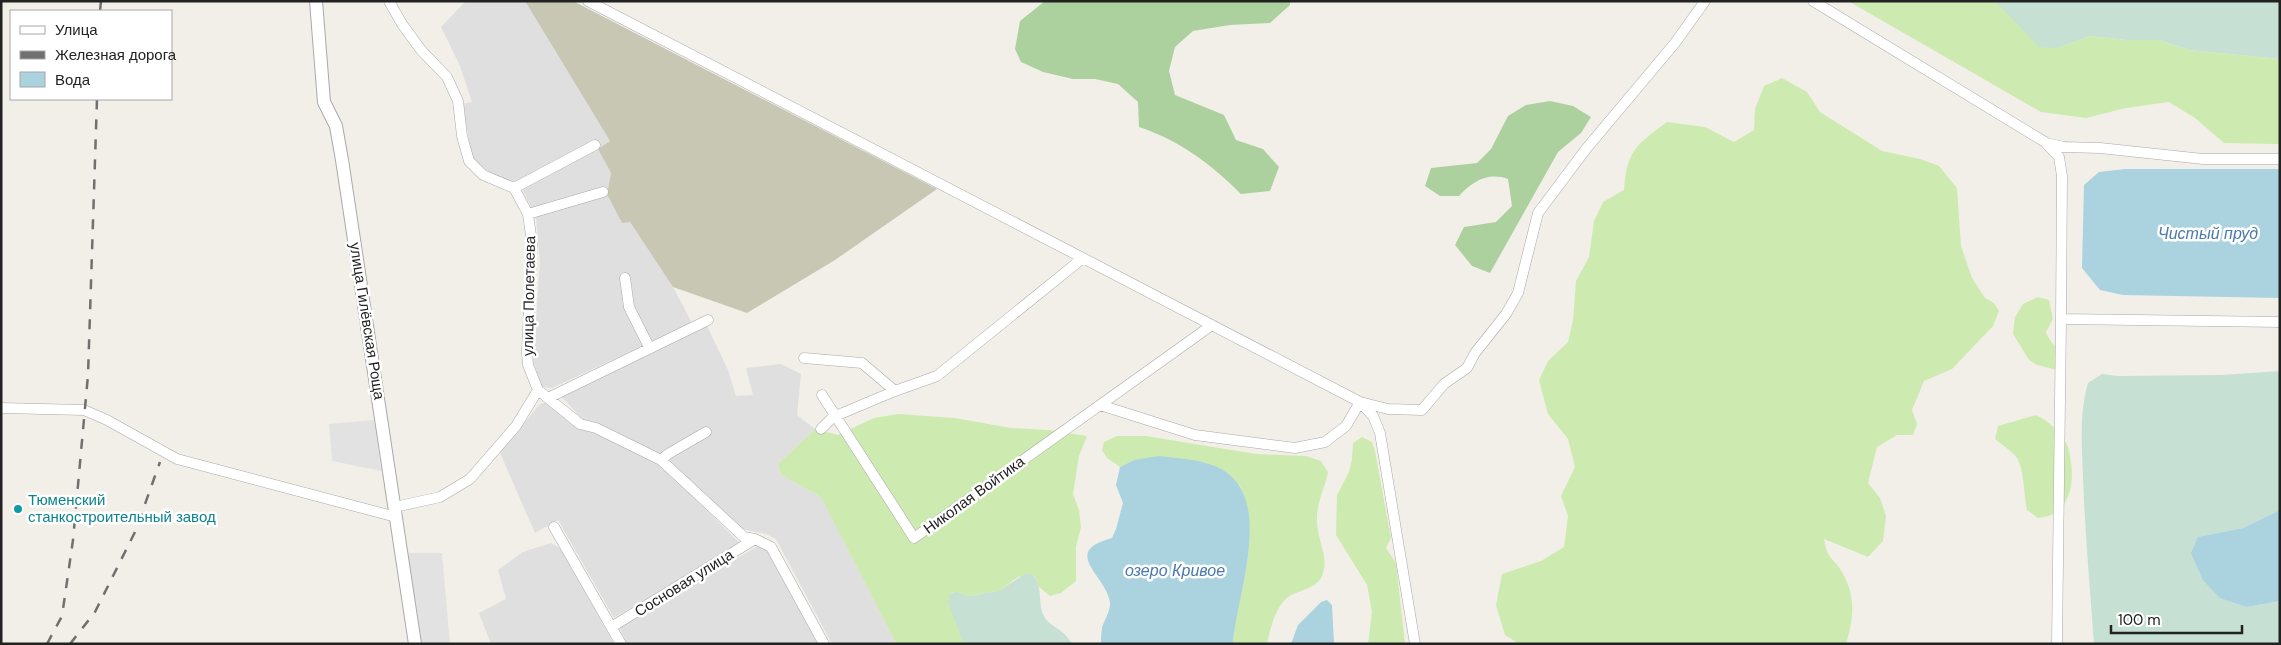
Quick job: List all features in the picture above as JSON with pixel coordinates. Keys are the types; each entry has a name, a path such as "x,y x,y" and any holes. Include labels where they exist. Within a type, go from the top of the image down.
{"street":[{"name":"улица Гилёвская Роща","path":"316,1 324,102 336,126 342,160 415,644"},
{"path":"389,1 402,24 421,50 447,77 458,101 462,136 468,161 483,174 514,188 595,145"},
{"path":"588,1 1360,402 1388,409 1422,410 1444,384 1467,368 1475,353 1506,314 1518,293 1538,213 1586,149 1675,43 1705,1"},
{"path":"1813,1 2044,142 2058,157 2062,176 2057,644"},
{"path":"2044,142 2064,147 2100,148 2204,159 2280,159"},
{"name":"улица Полетаева","path":"514,188 528,214 532,243 527,352 528,365 538,390 580,424 596,428 661,460 744,537 754,539 771,547 824,644"},
{"path":"528,214 603,192"},
{"path":"821,429 835,416 937,376 1084,258"},
{"path":"625,278 629,307 649,347"},
{"path":"548,398 649,347 708,320"},
{"path":"2060,320 2280,322"},
{"path":"1100,405 1212,325"},
{"path":"804,358 862,363 895,391"},
{"path":"1,408 84,410 107,420 177,459 395,512 440,497 470,479 516,426 538,390"},
{"name":"Николая Войтика","path":"822,395 914,538 1100,405"},
{"path":"1100,405 1195,435 1294,448 1325,442 1346,426 1360,402"},
{"path":"1360,402 1373,416 1380,433 1415,644"},
{"path":"661,460 706,432"},
{"path":"554,528 613,626 621,644"},
{"name":"Сосновая улица","path":"613,626 754,539"}],"shaded area":[{"path":"466,1 525,1 610,141 598,149 611,173 607,194 622,222 630,222 673,287 692,323 552,388 542,387 533,361 540,262 536,217 521,187 495,177 473,159 462,104 472,102 460,66 441,27"},
{"path":"525,1 573,1 937,189 835,260 747,313 673,287 630,222 622,223 607,194 611,173 598,149 610,141"},
{"path":"1995,1 2280,1 2280,59 2190,50 2159,40 2127,40 2090,36 2057,48 2039,47"},
{"path":"707,326 728,370 736,396 753,395 746,368 781,364 801,374 797,415 815,429 778,464 781,475 821,497 896,644 832,644 776,539 766,534 742,529 686,479 584,421 560,395"},
{"path":"2280,371 2280,510 2243,528 2199,537 2247,607 2280,601 2280,644 2094,644 2085,519 2082,442 2083,406 2088,383 2102,374 2118,376 2221,375"},
{"path":"550,402 662,467 740,543 614,618 558,520 535,533 500,453 540,404"},
{"path":"374,420 381,471 332,461 329,424"},
{"path":"551,543 561,549 614,644 491,644 479,613 506,599 498,570 523,552"},
{"path":"758,546 769,550 819,644 627,644 619,627"},
{"path":"401,553 442,553 450,644 415,644"},
{"path":"1025,574 1032,574 1036,578 1042,611 1046,619 1065,635 1072,644 964,644 948,603 950,594 955,592 970,596 998,591"}],"green space":[{"path":"1045,1 1290,1 1290,5 1270,23 1230,25 1193,31 1175,47 1169,71 1175,95 1224,115 1236,140 1263,149 1279,167 1270,191 1241,194 1194,154 1154,132 1139,127 1138,102 1118,84 1095,79 1073,79 1043,72 1021,62 1015,49 1020,21"},
{"path":"1848,1 1995,1 2011,16 2057,48 2090,36 2127,40 2159,40 2190,50 2280,59 2280,144 2224,143 2195,118 2169,102 2126,108 2086,118 2041,112"},
{"path":"1782,78 1807,92 1820,112 1882,151 1920,159 1939,166 1957,188 1961,246 1972,278 1985,298 1994,303 1999,311 1993,326 1952,369 1924,381 1912,410 1917,424 1913,435 1897,435 1877,447 1868,483 1880,498 1886,516 1883,541 1868,557 1824,539 1829,555 1847,581 1852,598 1851,625 1846,644 1519,644 1505,635 1496,605 1502,574 1541,561 1564,547 1568,516 1561,496 1575,467 1568,439 1548,414 1539,380 1548,361 1568,342 1573,320 1576,281 1589,257 1594,221 1603,202 1624,190 1625,177 1631,157 1641,143 1656,130 1667,122 1705,127 1734,142 1754,130 1755,109 1764,86"},
{"path":"1550,101 1573,106 1591,117 1581,133 1558,152 1490,273 1472,266 1455,245 1464,227 1496,222 1512,206 1508,179 1487,177 1475,182 1459,196 1440,196 1425,186 1431,168 1477,163 1491,149 1508,116 1526,105"},
{"path":"2038,297 2049,300 2053,319 2046,332 2066,364 2061,371 2037,365 2029,360 2013,334 2015,317 2023,304"},
{"path":"898,414 955,418 1011,428 1049,430 1087,436 1079,456 1073,494 1079,510 1081,527 1076,547 1076,581 1061,593 1050,596 1039,587 1036,578 1032,574 1018,577 998,591 970,596 954,592 950,594 964,644 896,644 821,497 781,475 778,464 815,429 838,435 874,418"},
{"path":"2036,415 2050,424 2063,437 2068,447 2072,470 2070,492 2065,502 2059,510 2038,518 2027,510 2022,476 2017,458 1995,439 1998,426"},
{"path":"1117,436 1146,436 1256,454 1306,456 1321,461 1328,472 1317,515 1325,562 1322,576 1311,587 1291,595 1283,602 1274,620 1267,644 1233,644 1249,546 1246,506 1240,486 1134,460 1120,467 1107,458 1102,450 1104,442"},
{"path":"1362,437 1372,442 1375,451 1391,538 1386,548 1396,563 1405,644 1368,644 1372,612 1367,585 1336,535 1337,495 1349,472 1353,443"}],"water":[{"name":"Чистый пруд","path":"2125,169 2280,169 2280,298 2123,295 2100,290 2082,268 2084,185 2099,172"},
{"name":"озеро Кривое","path":"1159,456 1192,460 1212,465 1233,478 1244,496 1249,519 1249,545 1233,644 1101,644 1102,628 1110,602 1107,592 1090,565 1087,557 1089,550 1097,544 1112,538 1116,529 1123,503 1116,485 1120,467 1134,460"},
{"path":"2280,510 2280,601 2247,607 2220,598 2203,580 2191,553 2198,537 2243,528"},
{"path":"1327,600 1332,605 1334,644 1291,644 1298,625 1321,602"}],"railway":[{"path":"100,10 101,1"},
{"path":"47,644 62,616 73,540 88,375 97,100"},
{"path":"70,644 95,612 135,532 160,462"}],"place":[{"name":"Тюменский станкостроительный завод","path":"18,509"}]}
